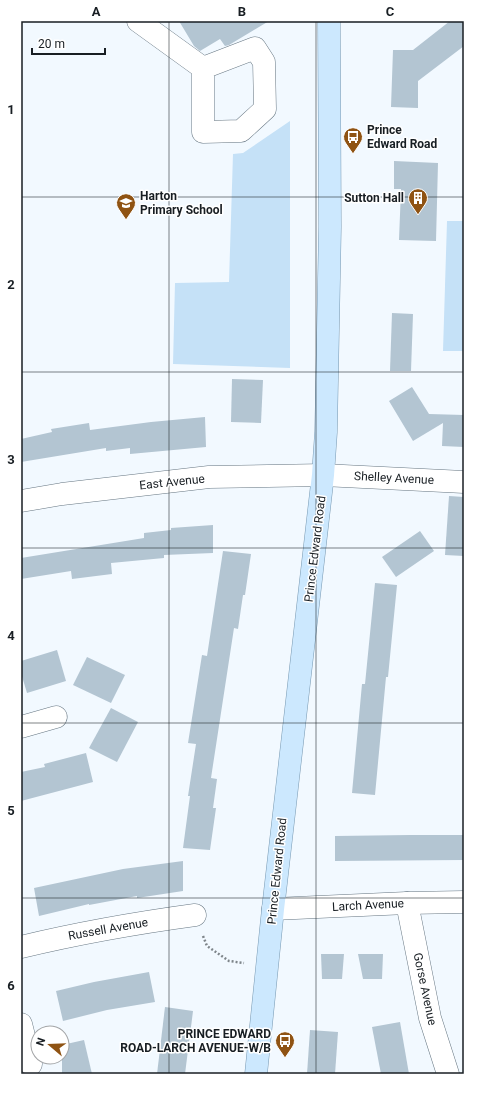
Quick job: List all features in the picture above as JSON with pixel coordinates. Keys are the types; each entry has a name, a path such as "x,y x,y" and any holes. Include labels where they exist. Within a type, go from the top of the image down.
{"main road":[{"name":"Prince Edward Road","path":"256,1074 273,909 323,475 326,424 330,227 331,22"}],"street":[{"path":"138,21 203,68"},
{"name":"Shelley Avenue","path":"323,475 464,482"},
{"name":"East Avenue","path":"21,501 62,494 209,477 323,475"},
{"path":"21,727 56,717"},
{"name":"Larch Avenue","path":"273,909 464,902"},
{"name":"Gorse Avenue","path":"407,903 430,1018 448,1074"},
{"name":"Russell Avenue","path":"21,947 66,936 195,914"},
{"path":"21,1024 30,1060"}],"path":[{"path":"195,914 207,946 229,961 267,965"}],"shaded area":[{"path":"290,121 290,368 173,364 175,283 229,282 233,154 243,153"},
{"path":"447,221 464,221 464,351 443,351"}],"building":[{"path":"179,21 269,21 229,45 225,46 220,39 200,51 194,46"},
{"path":"450,21 464,21 464,46 418,81 418,108 391,107 393,50 413,50"},
{"name":"Sutton Hall","path":"394,161 438,163 436,241 399,240 401,189 394,189"},
{"path":"392,313 413,314 411,371 390,371"},
{"path":"232,379 263,380 261,423 231,422"},
{"path":"412,387 429,414 464,415 464,447 442,446 443,423 413,441 389,401"},
{"path":"205,417 206,447 130,454 130,448 106,451 106,448 21,462 21,439 52,432 51,429 89,423 90,430"},
{"path":"449,496 464,497 464,556 445,555"},
{"path":"213,525 213,553 164,555 164,558 111,563 112,574 72,579 71,571 21,579 21,558 144,538 144,533 171,530 171,528"},
{"path":"420,531 434,551 396,577 382,557"},
{"path":"223,551 251,554 238,629 234,628 211,778 217,779 213,808 216,808 210,850 183,848 190,796 188,796 196,744 188,743 202,655 207,656"},
{"path":"375,583 397,585 388,677 386,677 375,795 352,793 362,684 365,684"},
{"path":"57,650 66,681 27,693 21,673 21,661"},
{"path":"87,657 125,675 111,703 73,685"},
{"path":"111,708 138,722 117,762 89,748"},
{"path":"86,753 93,782 21,801 21,772 45,767 44,764"},
{"path":"464,835 464,860 335,861 335,836"},
{"path":"183,861 183,891 137,898 137,896 89,904 39,916 34,888 123,869"},
{"path":"321,954 344,954 342,979 322,979"},
{"path":"358,954 383,954 382,979 363,979"},
{"path":"149,972 155,1002 107,1010 63,1021 56,991 94,982"},
{"path":"165,1007 193,1011 185,1074 157,1074"},
{"path":"400,1022 409,1074 381,1074 372,1027"},
{"path":"310,1030 338,1032 335,1074 307,1074"},
{"path":"84,1040 92,1074 62,1074 62,1065 70,1065 70,1043"}],"place":[{"name":"Prince Edward Road","path":"353,154"},
{"name":"Sutton Hall","path":"418,215"},
{"name":"Harton Primary School","path":"126,220"},
{"name":"PRINCE EDWARD ROAD-LARCH AVENUE-W/B","path":"285,1058"}]}
